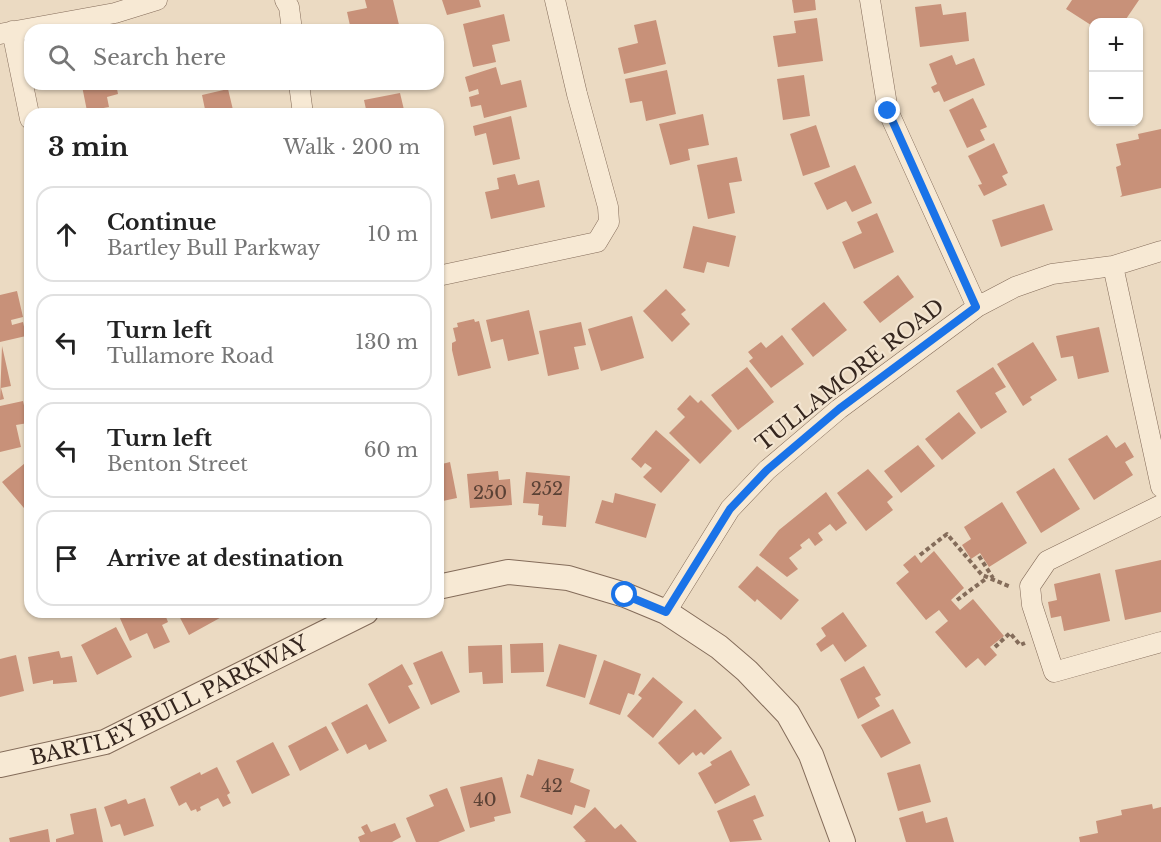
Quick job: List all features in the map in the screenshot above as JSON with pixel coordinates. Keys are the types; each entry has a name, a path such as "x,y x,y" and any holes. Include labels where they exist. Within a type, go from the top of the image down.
{"street":[{"path":"55,24 115,13 157,0"},
{"path":"285,0 290,6 292,24"},
{"path":"444,275 597,242 609,222 608,207 577,94 555,0"},
{"path":"870,0 888,111 976,307"},
{"path":"24,30 6,33 27,108"},
{"path":"300,90 302,108"},
{"name":"TULLAMORE ROAD","path":"666,612 730,509 767,470 839,409 976,307 1015,287 1052,274 1113,266 1161,251"},
{"path":"1113,266 1161,487"},
{"path":"1161,505 1047,561 1030,586 1054,672 1161,642"},
{"path":"444,587 508,572 568,578 625,595 666,612 718,647 747,671 788,714 811,755 843,842"},
{"name":"BARTLEY BULL PARKWAY","path":"0,765 105,742 354,618"}],"path":[{"path":"920,555 947,534 982,575 1031,595"},
{"path":"979,556 994,580"},
{"path":"957,600 988,577"},
{"path":"995,647 1010,633 1020,645 1042,635"}],"building":[{"path":"365,0 393,0 399,24 350,24 347,12 367,8"},
{"path":"442,0 479,0 481,7 447,15"},
{"path":"792,0 815,0 816,10 794,13"},
{"path":"1072,0 1139,0 1127,18 1089,18 1089,24 1066,9"},
{"path":"941,4 943,15 966,12 969,41 920,47 915,7"},
{"path":"504,14 510,41 492,45 496,62 473,67 463,24"},
{"path":"817,18 823,61 778,67 773,36 796,33 794,21"},
{"path":"656,20 666,64 624,74 618,48 638,43 634,25"},
{"path":"952,55 956,65 974,58 985,85 944,102 939,91 934,93 931,87 937,84 929,64"},
{"path":"496,67 501,85 521,80 527,107 484,118 481,105 471,107 469,97 479,94 478,89 469,92 465,77"},
{"path":"667,70 676,114 646,121 642,101 630,103 625,79"},
{"path":"804,75 810,116 783,120 777,79"},
{"path":"83,90 117,90 118,94 107,97 109,107 86,108"},
{"path":"228,90 233,108 205,108 202,95"},
{"path":"400,93 404,108 366,108 364,100"},
{"path":"973,98 987,127 980,130 985,140 967,148 949,110"},
{"path":"703,114 709,145 688,149 690,160 670,165 659,124"},
{"path":"511,116 520,159 493,165 486,133 475,136 473,126"},
{"path":"816,125 830,167 803,176 790,134"},
{"path":"1161,129 1161,188 1120,197 1122,195 1116,167 1121,165 1116,144 1139,139 1138,134"},
{"path":"994,143 1008,173 1002,176 1007,185 984,196 978,185 982,184 968,156"},
{"path":"737,157 742,181 729,183 735,213 708,219 697,165"},
{"path":"855,165 872,203 852,212 846,201 827,210 814,183"},
{"path":"515,174 518,185 539,180 545,207 491,219 485,192 499,189 497,178"},
{"path":"1044,204 1053,230 1001,247 992,220"},
{"path":"877,213 894,252 854,269 842,242 862,233 857,222"},
{"path":"693,226 736,236 729,267 707,262 704,273 683,268"},
{"path":"898,275 914,297 880,323 863,302"},
{"path":"666,289 686,310 681,314 690,324 672,342 643,311"},
{"path":"17,291 23,317 11,320 12,325 23,322 24,336 0,342 0,295"},
{"path":"824,302 847,330 813,357 791,329"},
{"path":"529,310 539,354 508,361 503,339 491,342 486,320"},
{"path":"632,316 644,358 601,371 588,329"},
{"path":"474,319 475,322 479,321 491,368 458,376 452,350 452,343 456,341 453,328 458,327 457,323"},
{"path":"581,322 586,345 574,347 579,369 548,376 539,331"},
{"path":"1099,327 1109,372 1078,379 1073,356 1061,358 1056,336"},
{"path":"782,335 804,364 771,388 749,361 753,358 748,352 761,342 766,348"},
{"path":"1033,342 1057,380 1030,397 1032,400 1023,406 997,364"},
{"path":"2,346 11,386 1,388 4,399 0,400"},
{"path":"747,367 774,402 738,430 711,395"},
{"path":"993,367 1006,387 995,393 1007,412 981,429 956,391"},
{"path":"690,395 698,403 701,400 732,431 700,464 669,433 685,417 677,409"},
{"path":"23,401 24,424 16,425 21,447 0,452 0,406"},
{"path":"959,412 976,433 942,460 925,439"},
{"path":"656,430 690,460 661,493 643,477 652,468 645,463 641,468 631,459"},
{"path":"1107,435 1116,448 1125,442 1134,457 1125,462 1133,475 1094,500 1068,459"},
{"path":"918,445 935,466 901,493 884,471"},
{"path":"450,462 457,498 444,501 444,464"},
{"path":"24,464 24,508 2,482"},
{"path":"1054,468 1080,509 1041,533 1016,492"},
{"path":"868,469 893,497 887,502 893,510 866,531 837,493"},
{"path":"498,471 499,480 510,479 512,505 470,508 467,474"},
{"path":"526,472 570,476 566,527 542,525 543,516 538,515 539,504 523,503"},
{"path":"826,492 847,523 836,531 830,524 818,533 823,540 815,546 809,538 800,545 802,548 789,558 798,569 787,577 759,555 779,530"},
{"path":"615,493 656,504 646,538 595,523 602,500 613,503"},
{"path":"1002,502 1027,543 989,567 980,553 971,559 962,545 971,539 964,527"},
{"path":"934,551 964,588 951,600 960,610 973,599 1004,636 990,647 997,655 985,666 978,658 966,668 935,632 948,621 939,610 926,620 896,583 909,572 903,565 915,555 921,563"},
{"path":"1161,560 1161,612 1125,620 1115,570"},
{"path":"757,566 799,600 781,620 757,599 755,602 738,587"},
{"path":"1100,573 1110,621 1064,631 1061,616 1051,618 1048,602 1057,600 1054,584"},
{"path":"843,612 867,646 845,662 833,644 821,652 816,644 826,636 821,628"},
{"path":"120,618 166,618 168,622 162,625 170,642 154,649 147,633 130,641"},
{"path":"180,618 220,618 189,635"},
{"path":"116,627 132,657 97,675 81,645"},
{"path":"543,643 544,672 511,673 510,644"},
{"path":"559,644 597,655 585,698 546,686"},
{"path":"502,645 503,683 483,684 482,672 469,673 468,646"},
{"path":"59,651 61,658 72,656 77,682 53,684 53,680 33,684 28,657"},
{"path":"442,651 460,692 431,705 413,663"},
{"path":"16,655 24,691 0,697 0,659"},
{"path":"604,660 641,674 634,695 628,693 620,715 589,704"},
{"path":"402,664 413,684 408,686 420,708 389,724 368,684"},
{"path":"864,666 881,695 875,698 880,706 858,719 840,679"},
{"path":"653,677 683,702 653,738 627,716 642,698 638,695"},
{"path":"367,704 387,741 369,750 366,744 347,754 331,723"},
{"path":"695,709 722,738 704,755 701,752 696,756 693,752 679,765 658,743"},
{"path":"893,709 911,743 881,758 861,725"},
{"path":"326,726 339,750 300,771 288,746"},
{"path":"273,742 290,775 252,794 236,761"},
{"path":"731,750 750,785 715,804 698,773 712,765 710,762"},
{"path":"538,759 574,769 570,782 590,790 585,808 575,805 572,815 520,797 527,774 533,776"},
{"path":"920,764 931,802 898,811 887,773"},
{"path":"217,767 230,793 227,795 231,803 223,807 218,798 200,807 201,810 197,812 196,809 191,811 186,802 179,806 170,787 200,772 201,775"},
{"path":"502,777 511,813 494,817 495,821 470,828 460,787"},
{"path":"447,788 465,831 438,842 416,842 406,818 434,806 429,795"},
{"path":"755,795 764,816 753,820 762,840 730,842 717,811"},
{"path":"145,798 154,826 124,836 120,824 111,827 104,807 126,799 128,804"},
{"path":"1152,804 1153,809 1161,807 1161,842 1080,842 1079,837 1098,833 1096,821 1122,815 1121,810"},
{"path":"595,807 615,829 621,824 637,842 584,842 586,841 573,827"},
{"path":"96,808 103,842 56,842 56,839 74,834 70,814"},
{"path":"923,811 926,823 947,817 954,842 906,842 899,818"},
{"path":"395,823 401,837 392,842 360,842 358,837 365,834 361,827 367,824 371,832"},
{"path":"48,829 50,842 10,842 9,838"}],"route":[{"path":"625,595 666,612 730,509 767,470 839,409 976,307 888,111"}]}
